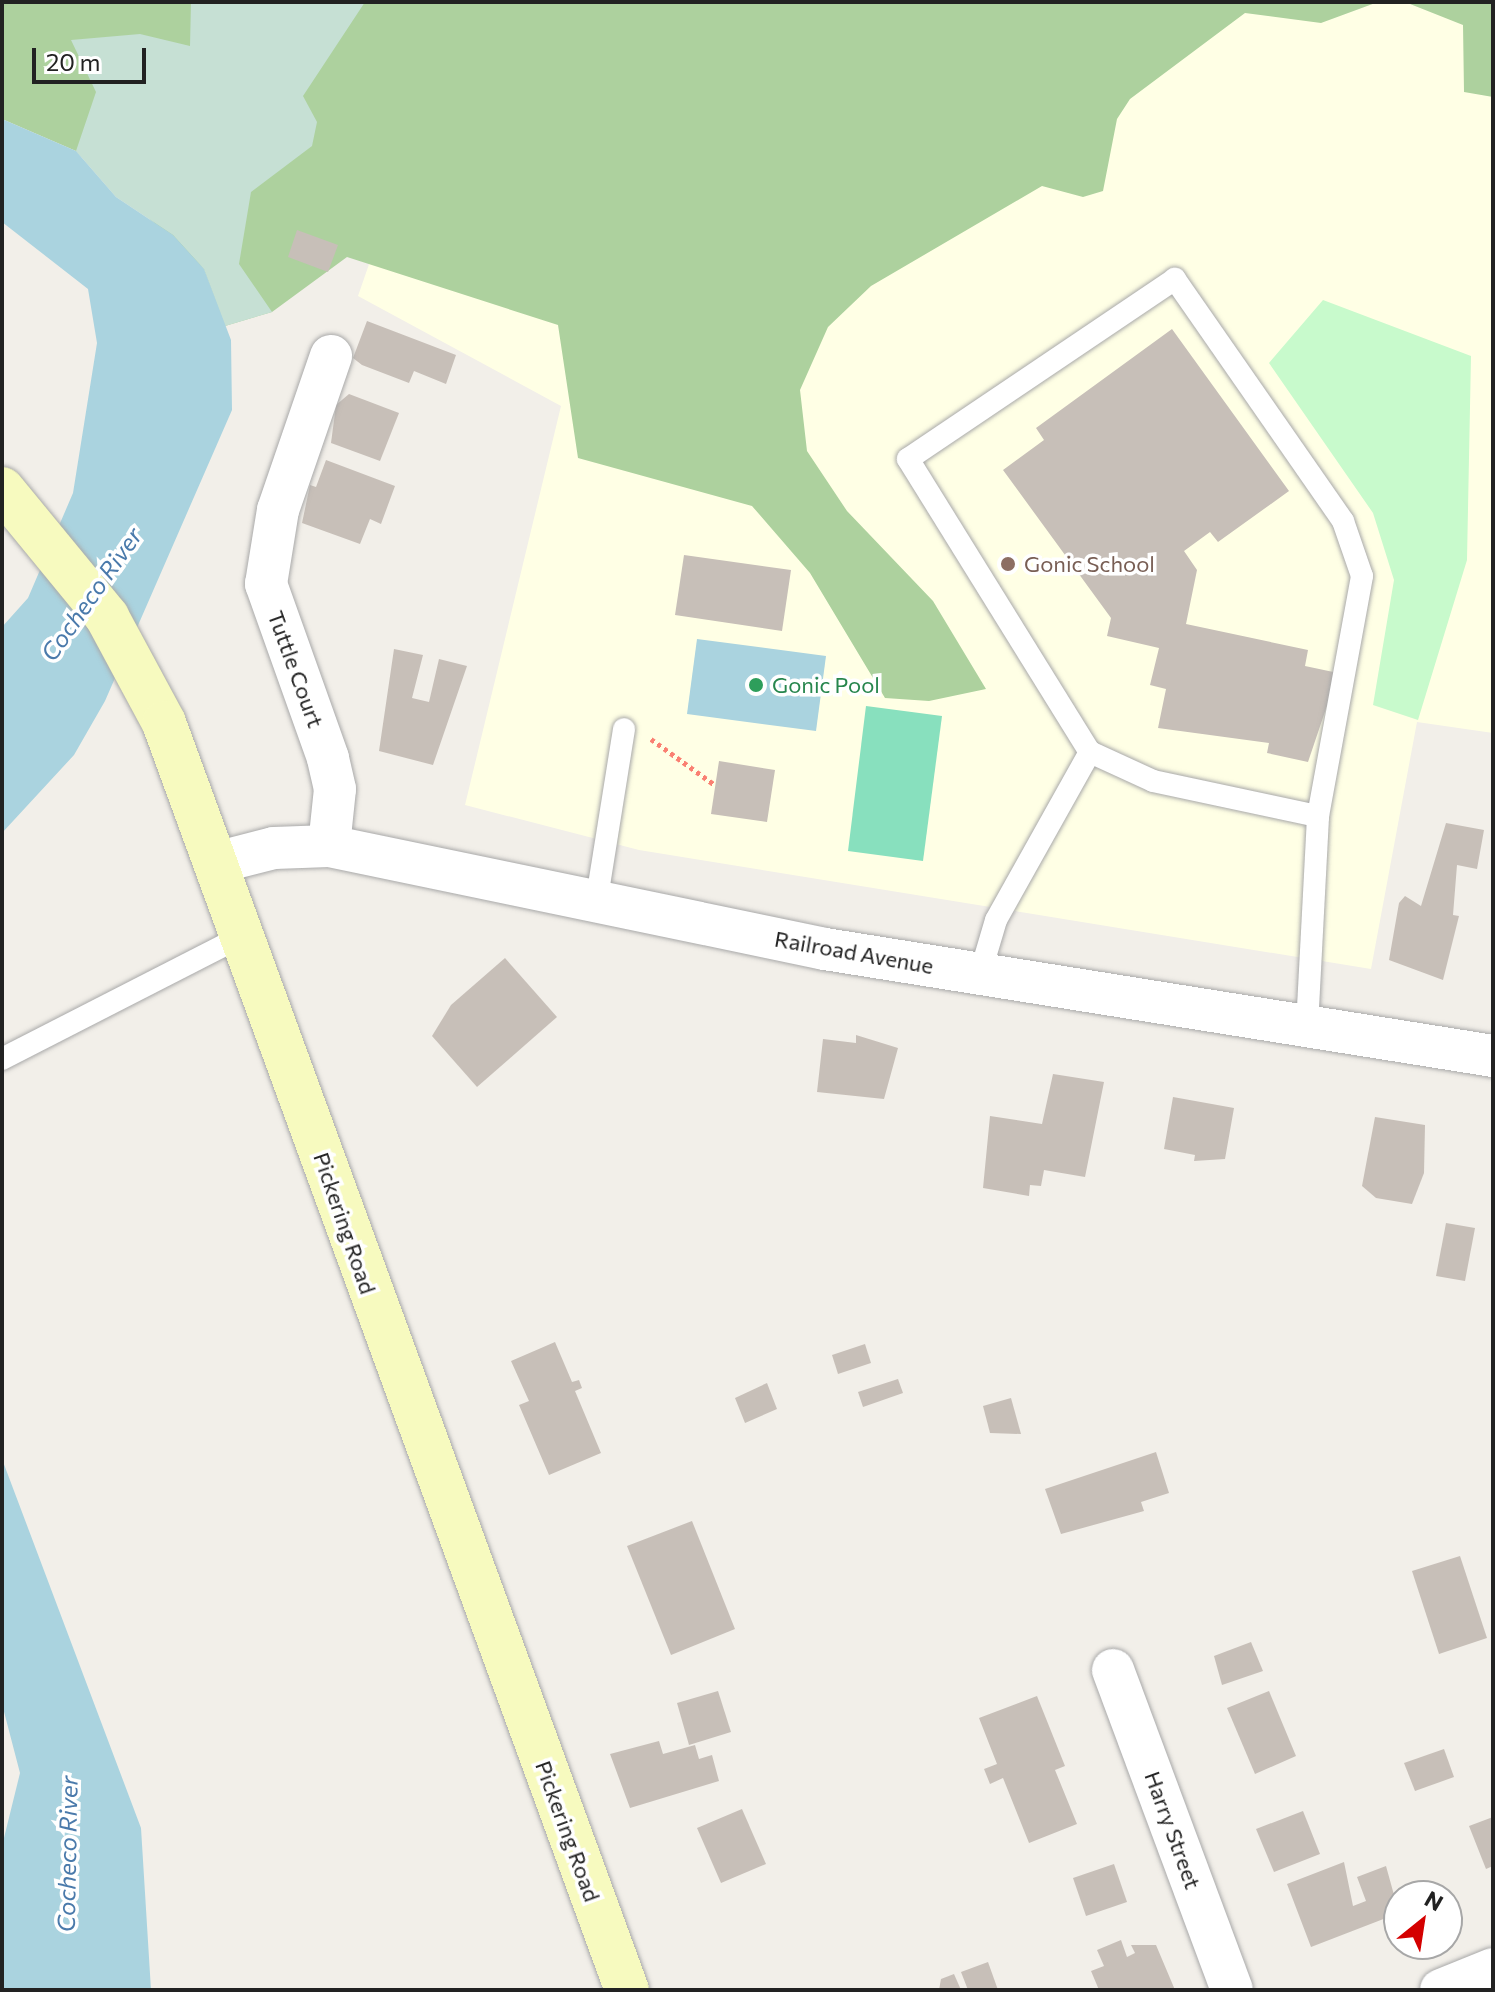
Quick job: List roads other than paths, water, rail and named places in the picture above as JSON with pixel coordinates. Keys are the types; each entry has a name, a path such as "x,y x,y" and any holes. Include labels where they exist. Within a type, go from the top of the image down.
{"main road":[{"name":"Pickering Road","path":"2,489 40,530 107,617 145,684 219,862 627,1990"}],"street":[{"name":"Tuttle Court","path":"329,846 335,789 328,758 266,584 278,510 331,356"},
{"name":"Railroad Avenue","path":"219,862 274,848 329,846 596,904 980,974 1493,1056"},
{"name":"Harry Street","path":"1113,1670 1232,1990"},
{"path":"1441,1990 1493,1969"}],"lane":[{"path":"1307,1027 1318,816 1362,576 1357,548 1175,279 908,459 1090,752 1153,781 1318,816"},
{"path":"596,904 624,729"},
{"path":"980,974 996,920 1090,752"},
{"path":"2,1059 244,935"}],"water":[{"name":"Cocheco River","path":"2,119 76,151 116,197 173,235 204,269 231,340 232,410 105,701 74,755 2,833 2,627 28,598 73,493 97,343 88,289 2,222"},
{"name":"Gonic Pool","path":"697,639 826,656 816,731 687,714"},
{"name":"Cocheco River","path":"2,1459 141,1828 151,1990 2,1990 2,1846 20,1773 2,1704"}],"place":[{"name":"Gonic School","path":"1008,564"},
{"name":"Gonic Pool","path":"756,685"}]}
